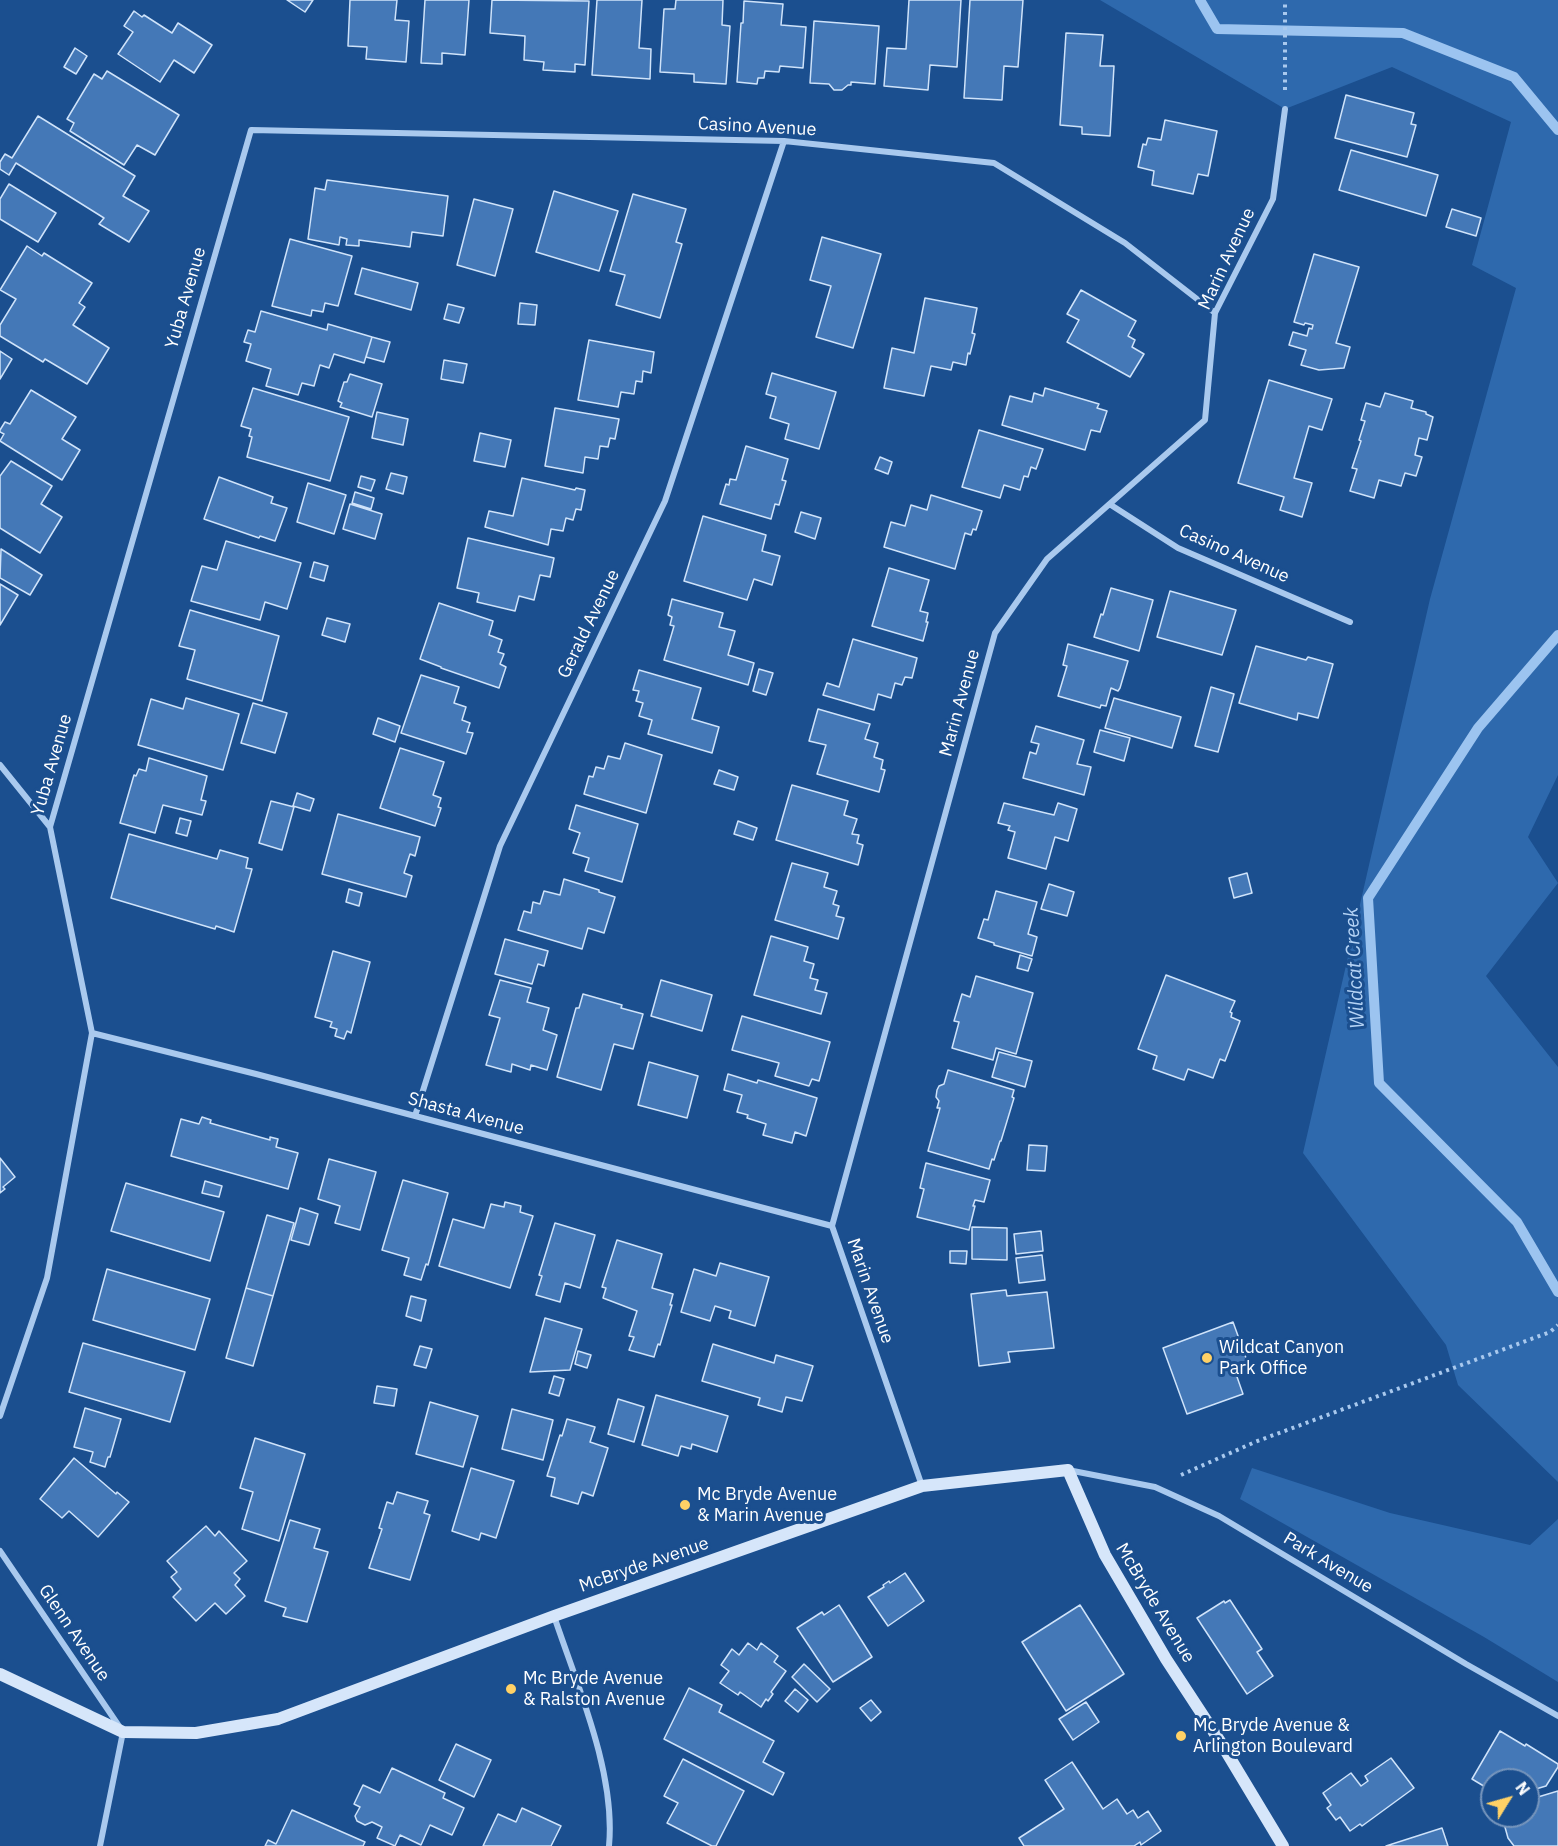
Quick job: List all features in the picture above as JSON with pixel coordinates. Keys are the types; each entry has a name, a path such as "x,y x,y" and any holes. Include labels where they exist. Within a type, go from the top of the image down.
{"main road":[{"name":"McBryde Avenue","path":"0,1674 123,1732 196,1733 278,1719 554,1616 922,1486 1068,1470 1105,1556 1166,1659 1221,1743 1283,1846"}],"street":[{"name":"Marin Avenue","path":"922,1486 832,1226 995,633 1047,559 1205,420 1215,313 1273,199 1285,109"},
{"name":"Casino Avenue","path":"250,130 784,141 994,163 1125,243 1215,313"},
{"name":"Yuba Avenue","path":"0,1416 46,1278 92,1034 50,827 250,130"},
{"name":"Gerald Avenue","path":"415,1116 500,846 665,501 784,141"},
{"name":"Casino Avenue","path":"1111,505 1178,548 1350,622"},
{"path":"0,765 50,827"},
{"name":"Shasta Avenue","path":"92,1034 832,1226"},
{"name":"Park Avenue","path":"1068,1470 1155,1487 1229,1521 1466,1664 1558,1716"},
{"name":"Glenn Avenue","path":"0,1551 123,1732"},
{"path":"554,1616 600,1756 611,1827 609,1846"},
{"path":"100,1846 123,1732"}],"path":[{"path":"1285,0 1285,109"},
{"path":"1155,1487 1255,1442 1550,1332 1558,1325"}],"shaded area":[{"path":"1100,0 1558,0 1558,775 1528,837 1558,883 1486,976 1558,1067 1558,1482 1458,1385 1446,1345 1303,1153 1430,599 1516,288 1472,265 1511,122 1392,67 1285,109"},
{"path":"1252,1468 1390,1513 1530,1545 1558,1519 1558,1682 1484,1637 1240,1499"}],"building":[{"path":"287,0 313,0 305,12"},
{"path":"350,0 397,0 395,20 409,21 406,62 366,59 367,47 348,46"},
{"path":"425,0 469,0 465,55 442,53 442,64 421,63"},
{"path":"492,0 589,1 585,65 575,64 575,72 543,70 544,62 524,60 525,36 490,33"},
{"path":"597,0 642,0 639,48 651,49 650,79 592,75"},
{"path":"676,0 723,0 722,25 730,26 726,84 694,82 694,74 660,72 664,9 675,9"},
{"path":"909,0 961,0 957,67 930,65 928,90 884,86 887,48 906,49"},
{"path":"970,0 1023,0 1018,67 1004,66 1002,100 964,98"},
{"path":"744,1 783,4 781,25 806,27 803,68 780,66 779,72 765,71 764,78 758,78 757,84 737,82"},
{"path":"134,11 172,33 178,23 212,45 194,73 174,60 160,82 118,54 133,32 124,26"},
{"path":"814,21 879,26 875,84 851,82 851,85 842,90 834,90 829,84 810,83"},
{"path":"1066,33 1103,35 1100,66 1114,66 1110,136 1082,134 1082,127 1060,125"},
{"path":"75,48 87,56 76,74 64,67"},
{"path":"107,71 179,115 155,155 137,145 124,165 70,131 74,123 67,119 94,74 102,79"},
{"path":"1346,95 1414,113 1411,124 1416,125 1407,157 1335,138"},
{"path":"38,116 135,176 123,196 149,211 129,242 99,224 104,218 16,163 9,175 0,169 0,162 5,154 12,158"},
{"path":"1165,120 1217,131 1208,176 1198,174 1193,194 1152,185 1154,171 1138,167 1143,144 1146,145 1148,138 1161,140"},
{"path":"1351,150 1438,175 1426,216 1339,190"},
{"path":"327,180 448,196 443,236 412,232 410,247 359,240 359,246 346,245 347,239 340,237 339,245 308,239 315,188 325,190"},
{"path":"9,184 56,213 38,242 0,219 0,199"},
{"path":"554,191 618,211 599,271 536,252"},
{"path":"633,194 686,209 676,242 682,244 660,318 616,305 625,275 610,271"},
{"path":"474,199 513,209 495,276 457,265"},
{"path":"1452,209 1481,218 1476,236 1446,227"},
{"path":"822,237 881,254 853,348 816,337 831,286 810,280"},
{"path":"290,239 352,256 338,306 325,303 323,312 312,310 311,316 272,306"},
{"path":"27,246 42,256 44,253 92,283 79,303 85,307 73,325 109,348 87,384 45,359 43,362 0,336 0,325 16,299 0,290"},
{"path":"1314,254 1359,267 1336,343 1350,347 1344,368 1319,370 1301,365 1306,350 1289,345 1293,332 1307,336 1309,328 1312,329 1313,325 1294,322"},
{"path":"362,268 418,283 411,310 355,294"},
{"path":"1081,290 1136,321 1128,336 1135,340 1132,347 1144,354 1130,377 1067,342 1079,320 1067,314"},
{"path":"925,298 977,308 972,333 975,334 966,365 953,362 951,370 931,366 924,396 884,388 892,348 914,353"},
{"path":"520,303 537,305 535,325 518,324"},
{"path":"448,304 464,308 459,323 444,319"},
{"path":"261,311 327,330 328,324 372,337 364,363 334,354 329,368 320,365 314,386 302,383 298,395 266,386 271,369 246,361 251,344 244,342 248,330 255,332"},
{"path":"372,337 390,342 384,362 366,357"},
{"path":"589,340 654,352 651,373 643,371 642,382 636,381 634,394 621,392 618,407 578,400"},
{"path":"0,351 12,359 0,379"},
{"path":"444,360 467,364 463,383 441,379"},
{"path":"772,373 836,392 819,449 785,439 789,424 770,418 776,397 766,394"},
{"path":"350,374 382,384 372,417 340,407 342,403 338,401 344,382 347,382"},
{"path":"1269,380 1332,399 1322,430 1309,426 1294,478 1312,483 1302,517 1280,510 1284,497 1238,483"},
{"path":"253,388 349,417 330,481 247,457 252,437 249,436 251,429 241,426"},
{"path":"1045,388 1099,404 1097,408 1107,411 1100,432 1091,430 1085,450 1002,425 1010,396 1032,402 1034,393 1043,396"},
{"path":"31,390 76,417 62,439 80,450 62,480 0,441 4,434 0,430 5,422 10,424"},
{"path":"1385,393 1413,401 1411,408 1426,412 1433,417 1427,440 1419,438 1415,455 1422,457 1416,476 1405,473 1401,486 1379,480 1374,498 1350,491 1357,469 1352,468 1361,441 1359,440 1365,421 1361,420 1366,403 1380,407"},
{"path":"555,408 619,419 615,439 610,438 608,447 600,446 598,459 585,457 583,473 545,466"},
{"path":"377,412 408,419 403,445 372,438"},
{"path":"979,430 1043,449 1036,469 1031,467 1028,477 1024,476 1020,490 1004,485 1000,498 962,487"},
{"path":"480,433 511,440 505,467 474,461"},
{"path":"746,446 788,459 782,480 786,481 779,505 775,504 771,519 720,504 726,484 729,485 730,479 736,480"},
{"path":"880,457 892,462 888,474 875,469"},
{"path":"11,461 52,486 41,504 62,517 40,553 0,528 0,476"},
{"path":"391,473 407,477 403,494 386,489"},
{"path":"361,476 375,480 371,491 358,487"},
{"path":"219,477 273,497 271,503 287,508 275,541 260,536 259,538 204,519"},
{"path":"522,478 575,490 576,488 585,490 581,510 576,509 573,520 566,518 563,531 551,529 548,545 485,527 489,511 513,516"},
{"path":"308,483 346,495 334,534 297,522"},
{"path":"355,492 374,498 371,509 352,503"},
{"path":"931,495 982,511 976,530 973,529 971,535 965,533 955,569 884,547 891,522 905,526 911,505 927,510"},
{"path":"350,504 382,514 375,539 343,529"},
{"path":"801,512 821,518 815,539 795,532"},
{"path":"703,516 766,535 762,551 780,556 772,585 754,579 747,600 684,581"},
{"path":"468,538 554,558 550,577 540,575 534,600 519,596 515,611 477,602 479,593 457,588"},
{"path":"226,541 301,563 287,609 265,602 260,620 191,601 202,566 217,570"},
{"path":"1,549 42,575 30,595 0,578"},
{"path":"314,562 328,566 324,581 310,577"},
{"path":"889,568 929,580 920,611 928,613 923,641 872,626"},
{"path":"0,584 18,595 0,625"},
{"path":"1111,588 1153,600 1139,651 1094,637"},
{"path":"1170,591 1236,610 1222,655 1157,637"},
{"path":"672,599 723,613 719,627 735,631 728,655 754,663 748,685 664,660 674,626 670,625 672,617 668,615"},
{"path":"439,603 493,621 489,635 502,640 498,652 504,654 500,664 506,667 499,688 420,659"},
{"path":"190,610 279,636 262,701 187,679 195,650 179,646"},
{"path":"327,618 350,624 345,642 322,635"},
{"path":"853,639 917,658 912,678 905,677 902,685 895,683 891,698 878,694 874,710 823,695 827,683 839,687"},
{"path":"1068,644 1128,661 1120,688 1118,691 1111,688 1106,706 1101,705 1100,708 1058,696 1067,666 1063,665"},
{"path":"1256,646 1306,660 1308,657 1333,664 1318,718 1298,713 1297,720 1239,703"},
{"path":"759,669 773,673 766,695 753,691"},
{"path":"639,670 701,688 692,719 719,727 712,753 648,734 652,720 639,716 643,703 636,701 639,691 633,690"},
{"path":"421,675 459,687 454,703 466,707 462,720 470,723 467,732 473,733 466,754 401,733"},
{"path":"1211,687 1234,694 1218,752 1195,746"},
{"path":"186,698 239,714 223,770 138,745 151,699 183,709"},
{"path":"1114,698 1181,717 1172,748 1105,728"},
{"path":"253,703 287,713 275,753 241,743"},
{"path":"818,709 870,724 865,739 878,743 874,757 883,760 881,769 885,770 879,792 817,774 826,745 809,741"},
{"path":"378,718 400,726 395,742 373,734"},
{"path":"1036,726 1084,740 1077,764 1091,767 1084,795 1023,778 1030,752 1036,754 1039,744 1031,742"},
{"path":"1100,730 1130,738 1124,761 1094,752"},
{"path":"625,743 662,755 646,813 584,794 589,776 593,777 596,767 604,769 608,756 620,759"},
{"path":"400,748 444,762 433,795 441,798 438,807 441,808 435,826 380,808"},
{"path":"149,758 207,776 201,800 206,801 202,815 163,805 155,833 120,823 134,775 136,776 139,769 146,771"},
{"path":"719,770 738,777 734,790 714,784"},
{"path":"792,785 848,801 844,815 857,819 852,834 859,835 857,843 863,845 858,865 776,840"},
{"path":"297,793 314,799 310,811 293,806"},
{"path":"271,801 294,807 282,850 259,843"},
{"path":"1004,803 1054,815 1058,803 1077,809 1068,841 1055,837 1046,869 1008,858 1015,832 1008,830 1010,826 998,823"},
{"path":"576,805 638,824 622,882 585,871 589,858 573,853 580,833 569,829"},
{"path":"338,814 420,837 415,856 410,854 404,873 412,876 406,897 322,874"},
{"path":"180,818 191,821 187,836 176,833"},
{"path":"738,821 757,828 753,840 734,834"},
{"path":"129,834 217,859 220,850 248,858 246,868 252,869 234,932 216,926 215,929 111,898"},
{"path":"792,863 828,873 824,887 837,891 833,904 839,906 836,916 844,918 838,939 775,920"},
{"path":"1247,873 1252,893 1234,898 1229,878"},
{"path":"564,879 615,897 604,933 588,928 582,949 518,930 524,911 531,913 533,902 540,904 544,891 560,895"},
{"path":"1049,884 1074,892 1067,916 1041,909"},
{"path":"349,889 362,893 359,906 346,902"},
{"path":"996,891 1037,902 1028,934 1037,937 1032,956 978,938 984,919 988,920"},
{"path":"771,936 808,947 804,961 814,964 810,978 818,980 815,990 827,993 821,1014 754,995"},
{"path":"505,939 548,951 544,966 538,964 532,984 495,974"},
{"path":"333,951 370,962 351,1033 347,1031 344,1039 335,1036 337,1029 330,1027 332,1022 315,1017"},
{"path":"1020,955 1032,959 1028,971 1017,968"},
{"path":"1166,975 1235,1001 1230,1012 1231,1017 1240,1021 1225,1061 1220,1059 1213,1078 1188,1069 1184,1080 1153,1069 1157,1056 1138,1049"},
{"path":"976,976 1033,993 1016,1054 996,1048 993,1060 952,1048 959,1022 954,1021 962,994 970,997"},
{"path":"500,980 531,988 527,1002 549,1008 543,1030 557,1035 547,1070 531,1065 530,1070 512,1064 511,1072 486,1065 500,1018 489,1015"},
{"path":"661,980 712,995 702,1031 651,1016"},
{"path":"583,994 622,1005 621,1008 643,1014 633,1049 614,1044 601,1090 557,1077 576,1008 579,1008"},
{"path":"742,1016 830,1042 819,1081 812,1079 809,1086 775,1076 779,1063 732,1050"},
{"path":"999,1052 1032,1061 1025,1087 992,1077"},
{"path":"649,1062 698,1076 687,1118 638,1105"},
{"path":"948,1070 1014,1090 1012,1097 1014,1098 1001,1141 989,1169 928,1151 940,1108 937,1108 939,1101 936,1097 937,1090 944,1084"},
{"path":"728,1074 757,1083 758,1080 817,1098 806,1136 795,1132 792,1143 763,1135 766,1124 737,1112 742,1095 724,1090"},
{"path":"202,1117 211,1120 210,1123 270,1140 270,1137 278,1139 276,1147 298,1153 288,1189 171,1156 181,1119 199,1124"},
{"path":"1029,1145 1047,1146 1045,1171 1027,1170"},
{"path":"0,1158 15,1177 3,1187 5,1189 0,1193"},
{"path":"329,1159 376,1172 360,1230 335,1223 340,1206 318,1199"},
{"path":"926,1163 990,1180 984,1202 975,1200 969,1230 917,1217 924,1189 920,1188"},
{"path":"403,1180 448,1193 428,1265 426,1264 421,1280 404,1275 409,1258 382,1250"},
{"path":"205,1181 222,1186 219,1197 202,1193"},
{"path":"126,1183 224,1212 210,1261 111,1231"},
{"path":"505,1202 521,1206 520,1212 533,1216 510,1288 439,1266 453,1219 484,1228 491,1204 504,1207"},
{"path":"300,1208 318,1214 309,1245 291,1240"},
{"path":"267,1215 294,1223 273,1296 246,1288"},
{"path":"555,1223 595,1235 580,1288 565,1283 560,1302 536,1295 542,1276 539,1275"},
{"path":"972,1227 1007,1228 1007,1260 972,1259"},
{"path":"1041,1231 1043,1251 1016,1254 1014,1234"},
{"path":"617,1240 662,1254 652,1288 673,1294 660,1345 658,1344 654,1357 629,1350 634,1337 629,1336 637,1311 603,1298 606,1288 602,1287"},
{"path":"950,1251 967,1251 966,1264 950,1263"},
{"path":"1042,1255 1045,1280 1019,1283 1016,1258"},
{"path":"720,1263 769,1277 755,1326 729,1318 731,1311 715,1306 710,1321 681,1312 694,1269 716,1276"},
{"path":"107,1269 210,1299 195,1350 93,1320"},
{"path":"246,1288 273,1296 253,1366 226,1358"},
{"path":"1006,1290 1007,1296 1047,1292 1054,1348 1008,1352 1010,1362 979,1366 971,1294"},
{"path":"411,1296 426,1300 421,1321 406,1316"},
{"path":"545,1318 582,1329 570,1370 530,1372"},
{"name":"Wildcat Canyon Park Office","path":"1233,1322 1250,1369 1236,1374 1243,1394 1187,1414 1163,1348"},
{"path":"83,1343 185,1372 170,1422 69,1392"},
{"path":"713,1344 774,1363 776,1355 813,1366 802,1401 786,1397 782,1412 758,1405 760,1398 702,1381"},
{"path":"420,1346 432,1349 426,1368 414,1365"},
{"path":"578,1351 591,1355 587,1368 575,1364"},
{"path":"554,1376 564,1379 559,1396 549,1393"},
{"path":"377,1386 397,1389 394,1406 374,1403"},
{"path":"656,1395 728,1416 717,1452 692,1444 691,1449 681,1446 678,1456 642,1445"},
{"path":"618,1399 644,1407 634,1442 608,1434"},
{"path":"430,1402 478,1416 463,1467 416,1454"},
{"path":"85,1408 121,1419 105,1467 90,1462 93,1452 74,1447"},
{"path":"512,1409 553,1420 543,1460 502,1449"},
{"path":"567,1419 595,1427 590,1442 608,1448 593,1496 582,1492 578,1504 551,1496 555,1478 547,1476"},
{"path":"255,1438 305,1454 279,1541 242,1529 253,1492 240,1488"},
{"path":"74,1458 116,1494 117,1492 129,1502 98,1537 69,1511 62,1518 40,1499"},
{"path":"471,1468 514,1481 496,1538 481,1533 479,1540 452,1531"},
{"path":"397,1492 428,1501 424,1513 430,1515 410,1580 369,1568 382,1529 379,1528 387,1502 393,1504"},
{"path":"290,1520 320,1529 314,1548 328,1552 307,1622 283,1616 286,1608 265,1601"},
{"path":"206,1526 215,1536 219,1531 247,1561 234,1573 240,1579 235,1585 245,1596 226,1614 215,1603 196,1621 173,1597 181,1589 171,1577 177,1572 167,1561"},
{"path":"905,1573 924,1601 888,1626 868,1597 889,1581 890,1583"},
{"path":"1230,1600 1262,1649 1257,1652 1273,1676 1247,1694 1197,1618 1224,1601 1225,1603"},
{"path":"839,1605 872,1657 833,1682 797,1628 822,1612 824,1615"},
{"path":"1080,1605 1124,1674 1066,1711 1022,1642"},
{"path":"748,1643 757,1650 761,1643 778,1656 774,1662 786,1671 771,1692 773,1694 761,1707 740,1692 738,1695 720,1683 729,1671 721,1665 732,1649 739,1655"},
{"path":"804,1664 830,1689 817,1702 792,1677"},
{"path":"689,1688 722,1705 719,1712 774,1741 763,1762 784,1773 773,1795 664,1739"},
{"path":"795,1689 808,1700 798,1712 785,1701"},
{"path":"871,1700 881,1712 871,1721 860,1708"},
{"path":"1086,1702 1099,1722 1073,1740 1059,1719"},
{"path":"1500,1731 1558,1764 1546,1786 1540,1788 1540,1768 1480,1768 1480,1784 1472,1779"},
{"path":"456,1744 491,1760 474,1797 439,1780"},
{"path":"1391,1758 1414,1788 1362,1826 1360,1824 1350,1831 1340,1817 1336,1820 1327,1808 1331,1805 1323,1793 1351,1773 1361,1786 1368,1781 1365,1776"},
{"path":"683,1759 744,1791 716,1846 667,1823 678,1803 664,1796"},
{"path":"1072,1762 1103,1809 1117,1799 1127,1814 1133,1810 1138,1818 1148,1811 1161,1831 1141,1845 1140,1842 1134,1846 1024,1846 1019,1838 1064,1809 1045,1780"},
{"path":"392,1768 445,1793 443,1798 464,1808 452,1835 430,1825 421,1845 400,1835 395,1846 377,1838 382,1827 372,1822 365,1825 357,1821 355,1816 360,1807 354,1804 363,1785 380,1793"},
{"path":"1558,1791 1558,1846 1514,1846 1508,1838 1505,1828 1540,1828 1540,1796"},
{"path":"522,1808 561,1826 551,1846 483,1846 498,1814 516,1822"},
{"path":"292,1810 365,1842 363,1846 265,1846 268,1840 276,1844"},
{"path":"1442,1828 1448,1846 1386,1846"}],"waterway":[{"name":"Wildcat Creek","path":"1200,0 1217,29 1403,33 1514,77 1558,130"},
{"name":"Wildcat Creek","path":"1558,635 1478,728 1368,898 1379,1083 1517,1222 1558,1292"}],"place":[{"name":"Wildcat Canyon Park Office","path":"1207,1358"},
{"name":"Mc Bryde Avenue & Marin Avenue","path":"685,1505"},
{"name":"Mc Bryde Avenue & Ralston Avenue","path":"511,1689"},
{"name":"Mc Bryde Avenue & Arlington Boulevard","path":"1181,1736"}]}
